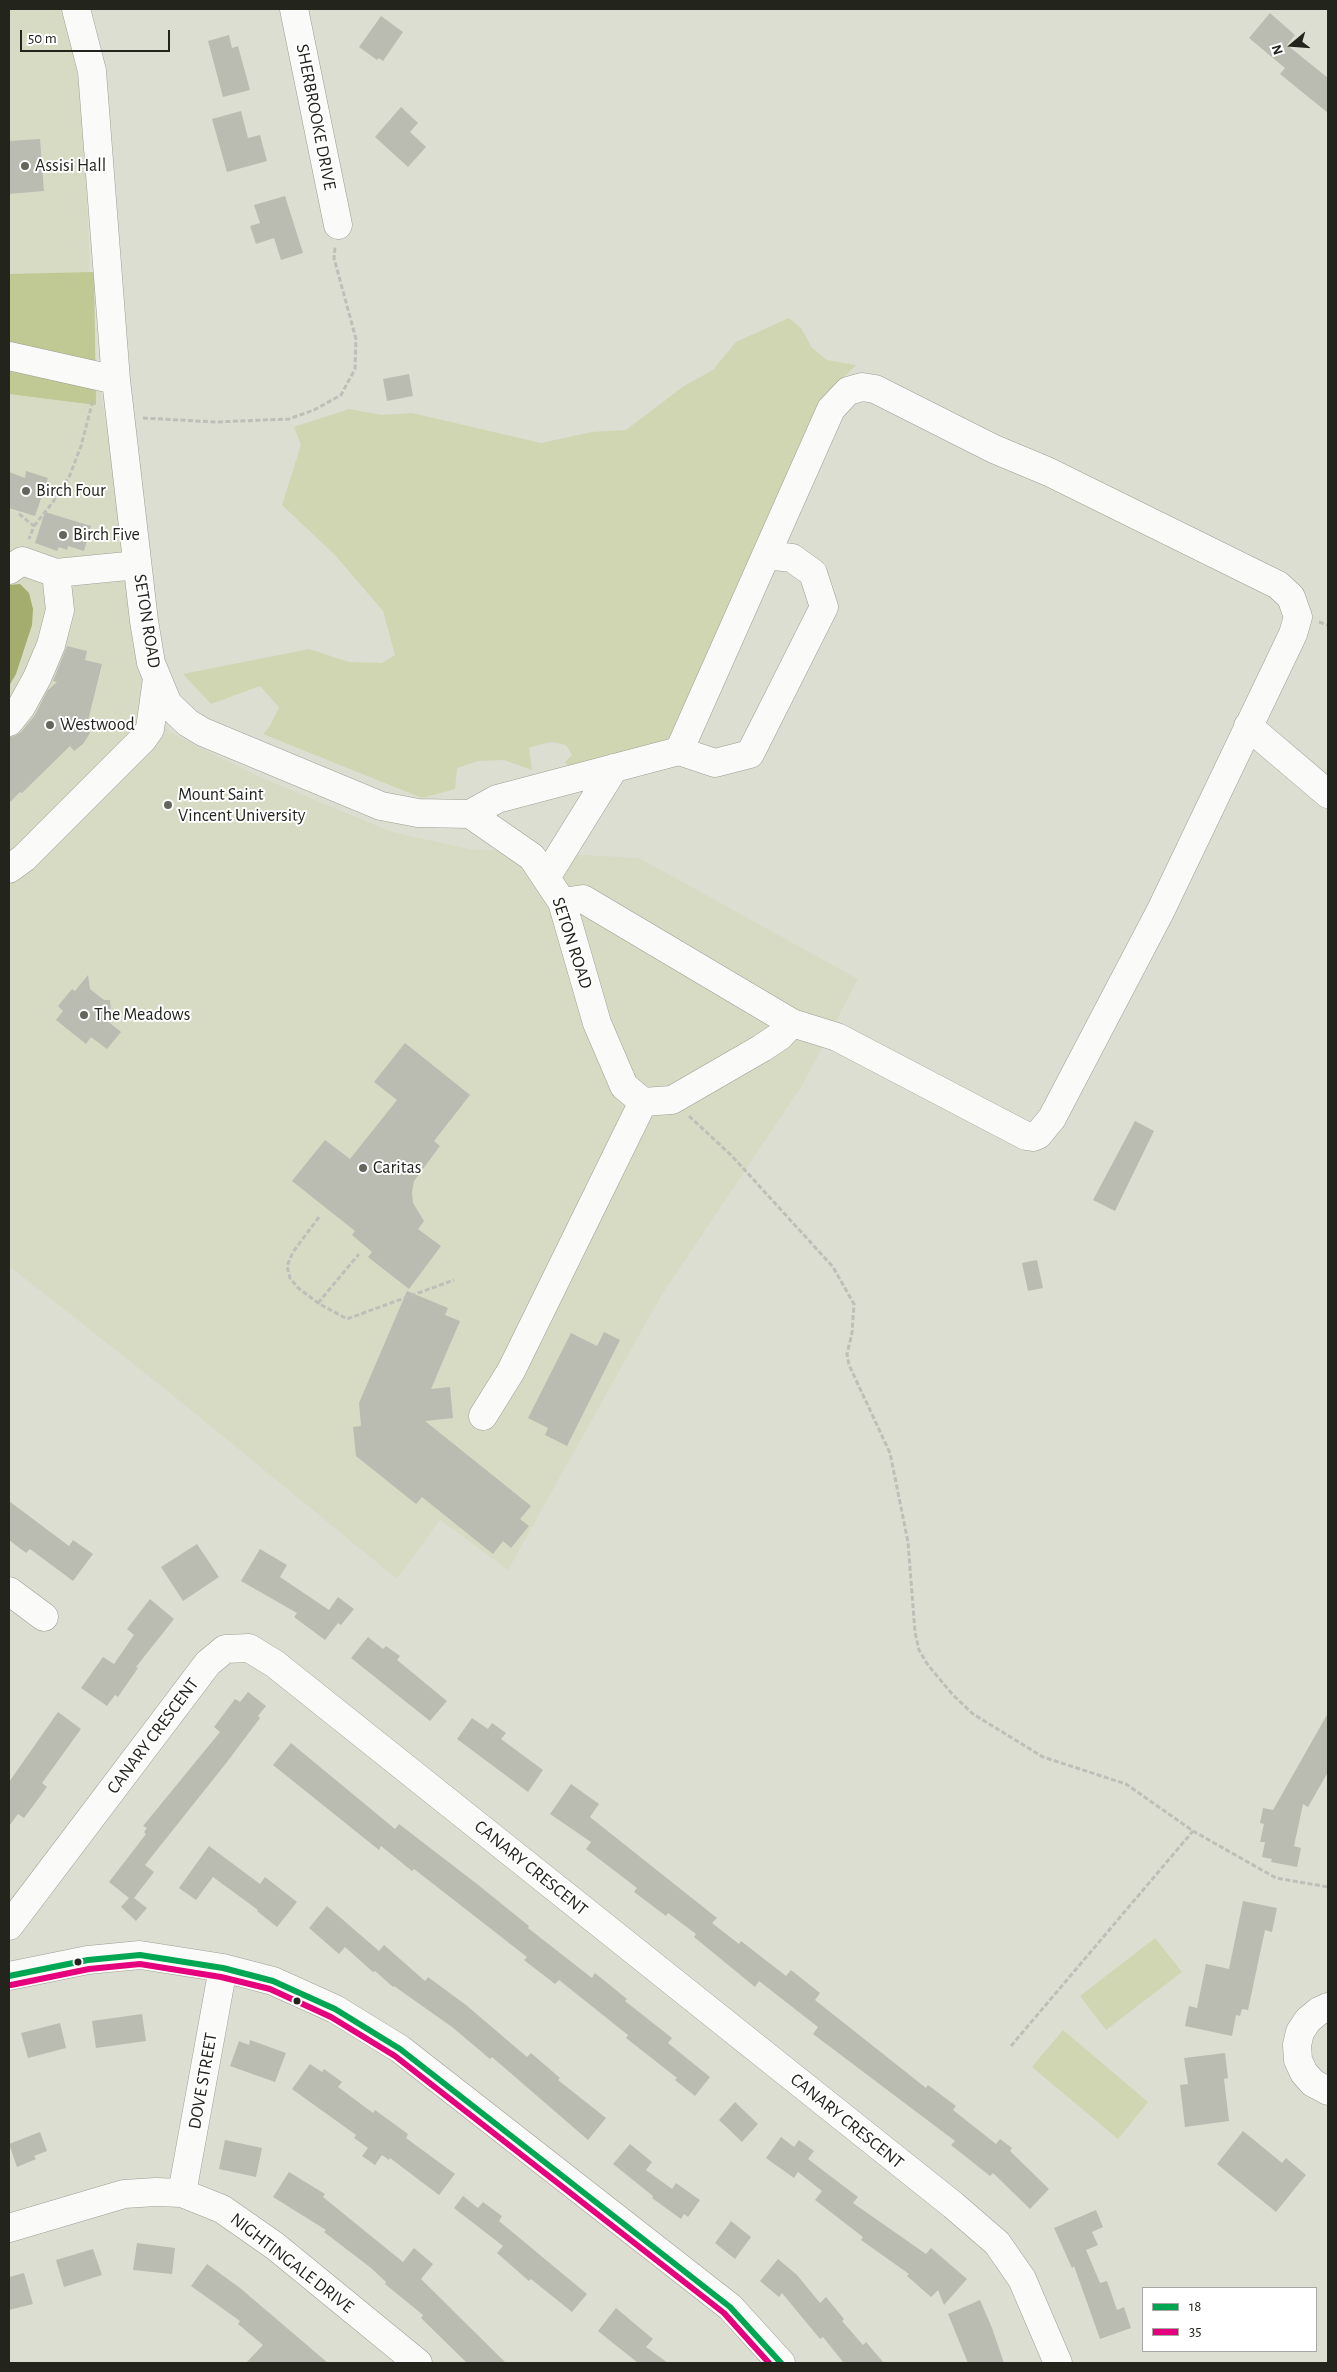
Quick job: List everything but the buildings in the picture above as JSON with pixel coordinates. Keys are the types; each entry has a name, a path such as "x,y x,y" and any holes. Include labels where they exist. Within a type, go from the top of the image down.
{"street":[{"name":"SETON ROAD","path":"76,9 92,71 116,380 137,565 146,630 157,680 168,704 188,723 203,732 246,752 381,806 418,813 470,814 532,857 562,902 597,1023 633,1094"},
{"name":"SHERBROOKE DRIVE","path":"294,9 338,224"},
{"path":"9,356 116,380"},
{"path":"562,902 583,899 792,1023 837,1037 1026,1136 1033,1137 1038,1135 1052,1118 1161,910 1248,726 1294,634 1298,617 1291,597 1282,587 875,389 862,387 848,391 832,409 679,751"},
{"path":"470,814 496,799 679,751 715,763 750,754 824,607 812,573 792,558 766,555"},
{"path":"15,565 56,573 137,565"},
{"path":"9,722 21,707 37,678 51,645 60,610 56,573"},
{"path":"9,869 24,858 143,739 150,729 157,680"},
{"path":"150,729 168,723 188,723"},
{"path":"1248,726 1328,794"},
{"path":"546,876 614,768"},
{"path":"483,1416 511,1371 633,1094 672,1100 768,1044 780,1036 792,1023"},
{"path":"9,1590 44,1617"},
{"name":"CANARY CRESCENT","path":"9,1926 208,1663 225,1649 249,1648 283,1670 945,2199 997,2243 1022,2280 1058,2363"},
{"path":"9,1976 88,1960 140,1955 223,1968 273,1981 335,2009 400,2049 730,2308 781,2363"},
{"name":"DOVE STREET","path":"182,2193 223,1968"},
{"path":"1328,2007 1319,2011 1308,2020 1300,2032 1297,2046 1298,2060 1304,2073 1313,2083 1328,2091"},
{"name":"NIGHTINGALE DRIVE","path":"9,2228 124,2194 182,2193 222,2209 275,2246 418,2363"}],"path":[{"path":"120,416 215,422 288,419 314,410 341,395 355,370 356,339 334,258 338,224"},
{"path":"15,565 34,526 53,502 70,475 81,446 93,400"},
{"path":"19,514 34,526"},
{"path":"672,1100 732,1156 834,1267 854,1304 852,1333 847,1354 848,1365 890,1453 908,1542 915,1632 919,1650 928,1665 953,1695 973,1714 1043,1757 1126,1784 1193,1831 1276,1878 1328,1887"},
{"path":"319,1217 293,1252 288,1266 290,1278 297,1287 318,1303 346,1319 454,1280"},
{"path":"318,1303 360,1254"},
{"path":"1011,2046 1193,1831"}],"shaded area":[{"name":"Mount Saint Vincent University","path":"9,9 64,9 74,49 84,127 93,347 114,471 134,650 146,688 169,732 262,778 392,832 469,849 639,858 858,979 803,1084 661,1296 508,1570 440,1520 397,1579 164,1388 9,1266"},
{"path":"94,272 96,405 9,394 9,274"},
{"path":"789,318 801,328 812,348 827,360 856,365 835,386 674,740 572,772 565,762 572,755 566,745 553,742 541,744 529,748 532,770 504,760 478,761 457,768 455,789 422,798 263,734 270,726 279,707 260,686 211,704 183,674 309,649 349,662 382,663 395,655 383,611 335,555 282,505 301,445 294,427 349,409 382,415 412,413 541,443 592,432 626,430 684,386 713,370 736,342"},
{"path":"20,584 29,593 33,609 32,625 16,674 9,686 9,585"},
{"path":"1155,1938 1182,1972 1106,2030 1080,1996"},
{"path":"1063,2030 1148,2102 1118,2139 1032,2067"}],"transit line":[{"name":"18","path":"9,1976 88,1960 140,1955 223,1968 273,1981 335,2009 400,2049 730,2307 781,2363"},
{"name":"35","path":"11,1985 89,1969 140,1964 221,1977 270,1989 331,2017 395,2056 724,2313 769,2363"}],"place":[{"name":"Assisi Hall","path":"25,166"},
{"name":"Birch Four","path":"26,491"},
{"name":"Birch Five","path":"63,535"},
{"name":"Westwood","path":"50,725"},
{"name":"Mount Saint Vincent University","path":"168,805"},
{"name":"The Meadows","path":"84,1015"},
{"name":"Caritas","path":"363,1168"}]}
